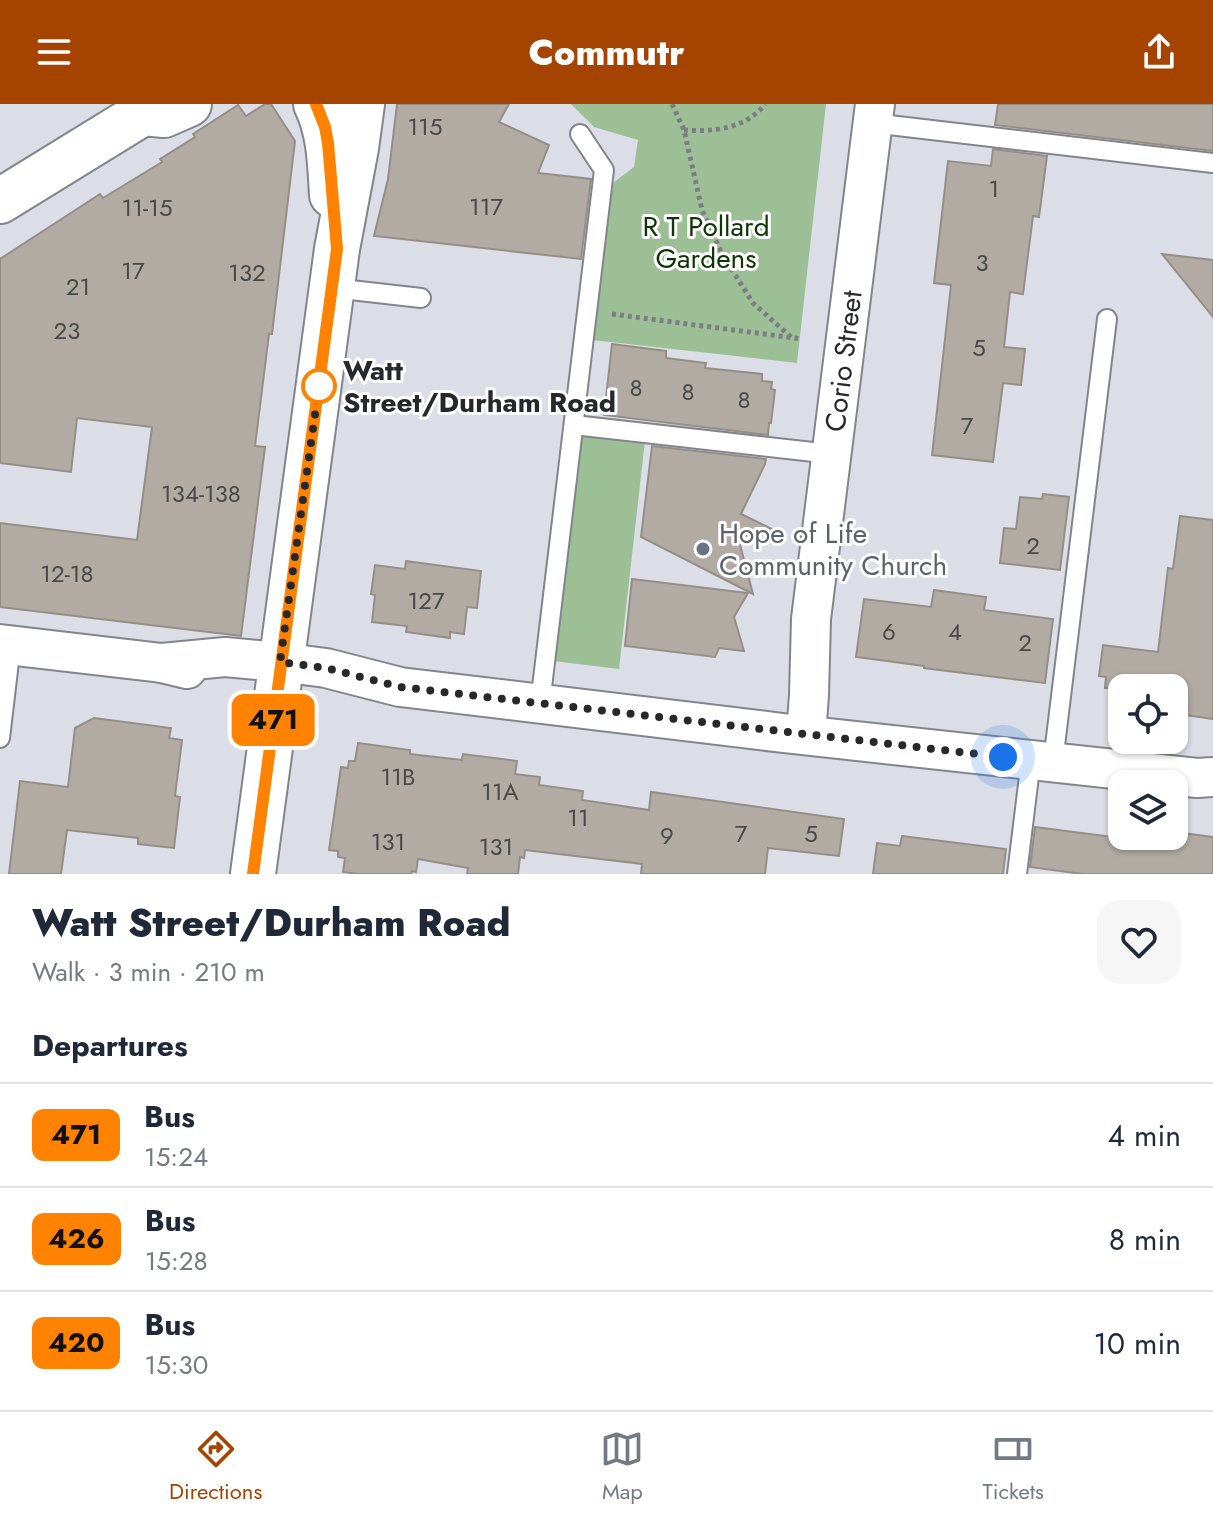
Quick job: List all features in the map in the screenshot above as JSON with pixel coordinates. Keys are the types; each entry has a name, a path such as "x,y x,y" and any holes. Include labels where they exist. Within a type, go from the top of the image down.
{"main road":[{"path":"0,201 130,111 164,115 189,104"},
{"path":"316,104 328,143 335,268"},
{"path":"253,874 335,268 362,104"}],"street":[{"name":"Corio Street","path":"794,734 809,695 811,619 874,113"},
{"path":"6,645 162,663 222,657 279,674 326,668 400,687 1208,780"}],"lane":[{"path":"874,113 1213,163"},
{"path":"540,704 604,170 580,134"},
{"path":"335,268 421,298"},
{"path":"1017,874 1042,761 1107,319"},
{"path":"574,425 831,454"},
{"path":"0,738 6,645"}],"path":[{"path":"672,104 684,130 702,210 722,254 753,303 791,337"},
{"path":"684,130 708,132 734,126 765,104"},
{"path":"588,311 802,339"}],"green space":[{"name":"R T Pollard Gardens","path":"571,104 826,104 797,363 592,340 609,186 634,167 638,140 594,127"},
{"path":"578,433 645,441 619,669 553,661"}],"building":[{"path":"265,104 271,104 295,141 255,446 265,447 241,636 0,607 0,523 137,540 152,427 77,418 71,472 0,463 0,259 100,194 103,198 162,162 160,159 195,137 193,134 238,105 246,116"},
{"path":"397,104 509,104 499,122 549,145 538,173 591,179 581,259 374,236 388,179"},
{"path":"998,104 1213,104 1213,151 995,125"},
{"path":"993,149 1047,156 1039,217 1033,216 1023,294 1010,292 1004,347 1025,349 1021,385 1003,383 993,462 932,455 951,285 934,283 948,161 991,166"},
{"path":"1162,254 1213,260 1213,317"},
{"path":"612,344 666,351 666,358 706,363 705,368 762,374 762,381 772,382 771,389 775,390 768,435 604,415"},
{"name":"Hope of Life Community Church","path":"652,446 766,459 741,514 774,530 738,537 753,594 641,537"},
{"path":"1043,494 1069,497 1060,570 1000,563 1004,528 1016,529 1020,497 1042,499"},
{"path":"1180,516 1213,520 1213,719 1188,715 1188,674 1108,674 1108,688 1105,688 1106,677 1099,676 1103,645 1158,652 1168,568 1173,569"},
{"path":"406,561 481,571 477,608 467,607 464,634 450,632 450,638 406,632 407,626 372,622 375,595 371,594 375,565 405,569"},
{"path":"632,579 748,593 734,617 744,651 719,648 715,657 625,646"},
{"path":"934,590 986,597 984,610 1053,619 1045,683 856,657 864,599 931,607"},
{"path":"94,718 171,728 169,738 182,740 175,796 180,797 174,848 138,844 138,838 67,830 61,874 9,874 20,781 68,787 75,728"},
{"path":"358,743 410,750 410,754 462,760 463,754 517,761 515,774 540,777 539,785 583,791 582,800 649,810 651,792 844,819 839,856 768,848 765,874 641,874 642,864 525,850 524,858 520,857 518,874 467,874 468,868 418,859 416,872 412,871 411,874 343,872 345,858 338,857 338,851 329,850 341,767 348,768 349,761 355,761"},
{"path":"1035,827 1108,836 1108,850 1188,850 1188,834 1213,837 1213,874 1082,874 1030,867"},
{"path":"902,836 1006,849 1003,874 873,874 877,843 900,846"}],"bus line":[{"name":"471","path":"253,874 337,249 328,143 316,104"}],"place":[{"name":"Watt Street/Durham Road","path":"319,386"},
{"name":"Hope of Life Community Church","path":"703,549"}],"route":[{"path":"319,386 280,662 326,668 400,687 1003,757"}]}
